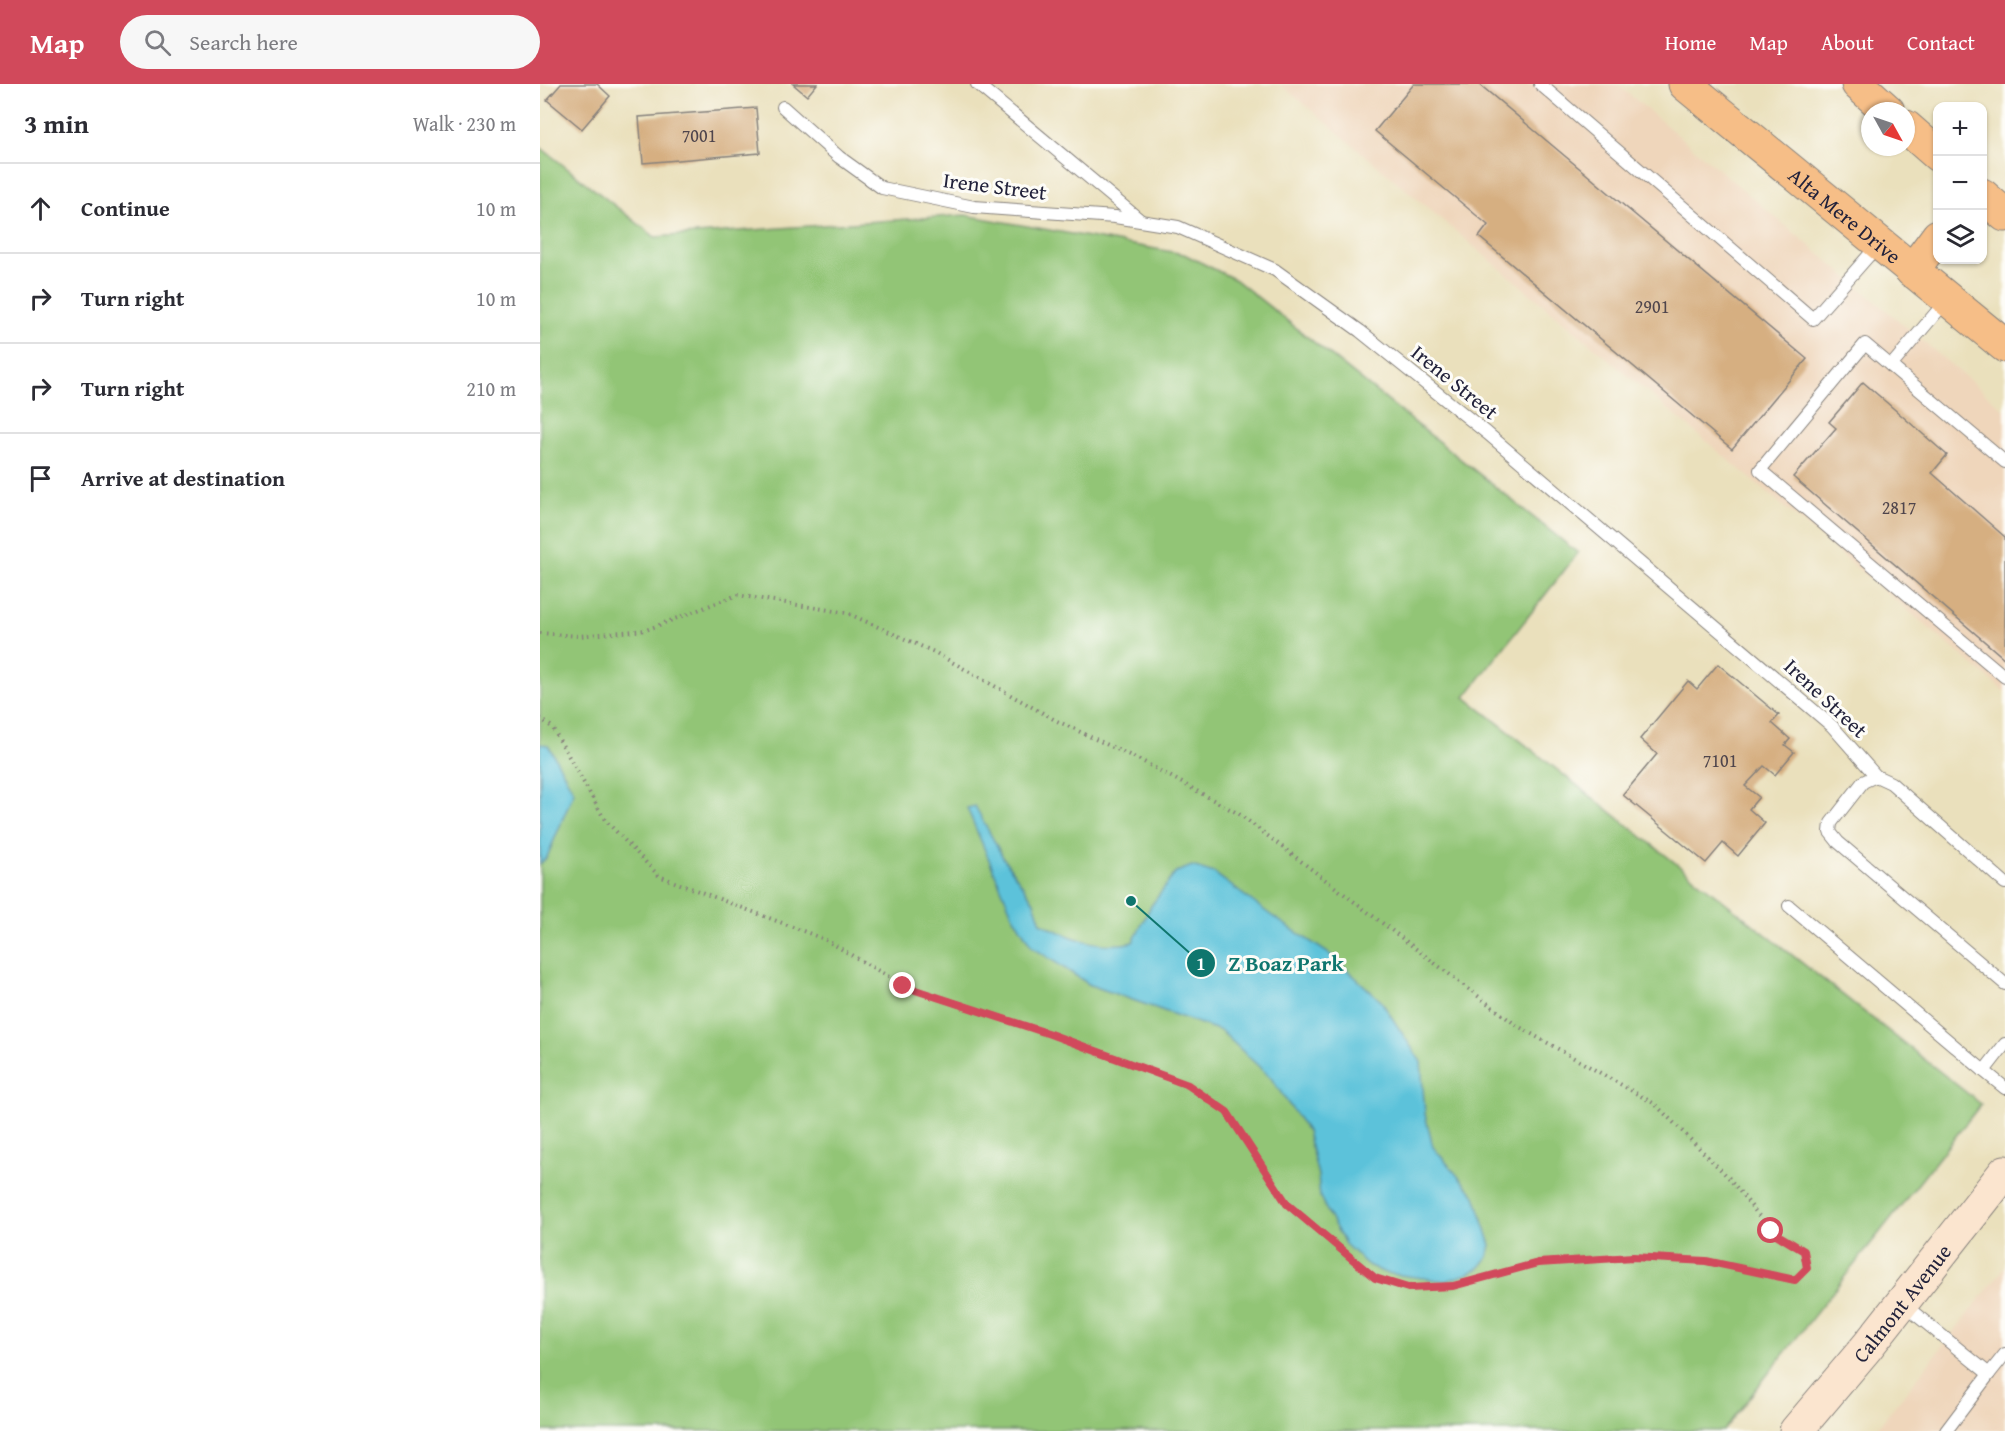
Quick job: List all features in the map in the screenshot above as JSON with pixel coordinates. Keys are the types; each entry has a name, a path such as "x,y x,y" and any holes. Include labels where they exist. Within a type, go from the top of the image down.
{"main road":[{"name":"Alta Mere Drive","path":"1685,84 2005,346"},
{"path":"1858,84 1878,102"},
{"path":"1915,135 1933,151"},
{"path":"1987,196 2005,205"},
{"path":"1987,198 2005,215"},
{"path":"1911,271 1933,243"},
{"name":"Calmont Avenue","path":"1796,1431 2005,1172"}],"lane":[{"path":"977,84 1142,221"},
{"path":"1540,84 1813,319 1878,244"},
{"name":"Irene Street","path":"783,107 839,157 882,188 974,207 1115,217 1178,227 1275,270 1359,330 1487,433 1832,726 1876,776 1891,783 2005,883"},
{"path":"1891,366 1947,300"},
{"path":"2005,462 1865,344 1760,470 2005,677"},
{"path":"1876,776 1863,782 1831,823 1830,832 1838,842 2005,984"},
{"path":"1789,906 2005,1088"},
{"path":"1984,1071 2005,1044"},
{"path":"1901,1303 1997,1370"},
{"path":"1946,1431 1997,1370 2005,1354"}],"path":[{"path":"540,633 578,636 646,630 737,595 848,614 934,652 1058,721 1142,761 1239,814 1516,1024 1655,1104 1729,1178 1771,1231 1804,1251 1807,1268 1795,1280 1706,1261 1633,1257 1538,1263 1453,1286 1408,1288 1375,1278 1287,1204 1227,1112 1188,1085 1050,1034 903,986 824,939 660,876 605,820 552,728 540,718"}],"shaded area":[{"path":"1280,84 1617,84 2005,410 2005,692"},
{"path":"2005,1267 2005,1431 1875,1431"}],"green space":[{"path":"540,147 655,237 965,215 1184,254 1236,280 1578,553 1465,697 1981,1104 1723,1431 540,1431"}],"water":[{"path":"540,744 548,745 574,792 547,857 540,864"},
{"path":"975,806 1004,859 1034,902 1041,923 1074,938 1109,945 1133,942 1151,906 1176,872 1192,866 1214,873 1272,916 1331,955 1381,1001 1421,1062 1425,1114 1433,1147 1475,1196 1491,1245 1488,1257 1480,1267 1446,1281 1385,1273 1368,1265 1345,1244 1331,1219 1320,1197 1318,1175 1307,1131 1271,1078 1221,1031 1090,985 1032,947 1013,916 967,808"}],"building":[{"path":"561,84 597,84 610,96 582,129 547,100"},
{"path":"793,84 817,84 807,96"},
{"path":"1414,84 1479,84 1807,359 1732,449 1479,237 1488,225 1375,131"},
{"path":"756,108 760,153 643,163 639,117"},
{"path":"1863,382 1947,455 1932,473 2005,537 2005,659 1793,477 1836,428 1829,422"},
{"path":"1718,664 1779,715 1772,723 1790,739 1785,745 1794,752 1775,775 1764,766 1745,786 1759,797 1749,809 1765,823 1738,856 1723,843 1706,863 1623,795 1657,754 1640,739 1688,681 1697,689"}],"place":[{"name":"Z Boaz Park","path":"1131,901"}],"route":[{"path":"903,986 1050,1034 1188,1085 1227,1112 1287,1204 1375,1278 1408,1288 1453,1286 1538,1263 1633,1257 1706,1261 1795,1280 1807,1268 1804,1251 1771,1231"}]}
